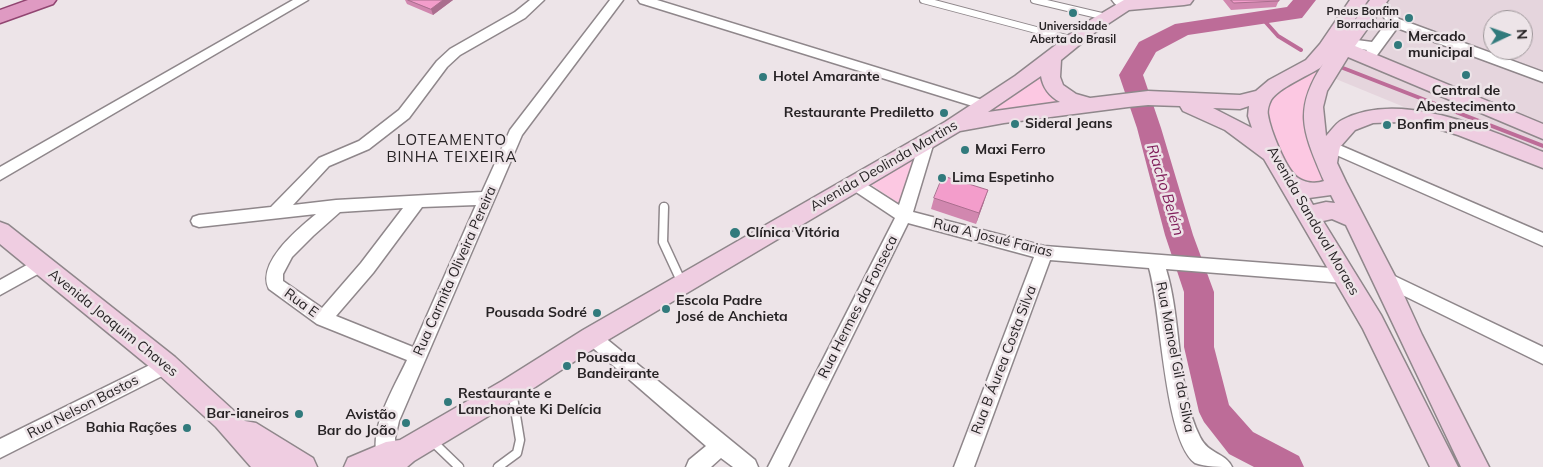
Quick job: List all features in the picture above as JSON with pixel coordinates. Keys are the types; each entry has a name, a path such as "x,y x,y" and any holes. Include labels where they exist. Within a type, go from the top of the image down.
{"main road":[{"path":"0,17 46,0"},
{"name":"Avenida Deolinda Martins","path":"358,467 393,458 512,389 592,337 928,142 1010,89 1106,17 1123,2 1184,0"},
{"path":"1359,0 1317,91 1313,107 1316,137 1331,164 1411,339 1475,467"},
{"path":"952,127 1004,116 1128,100 1158,99 1240,102 1263,96 1276,85 1334,55 1379,1"},
{"path":"1334,55 1371,53 1543,132"},
{"path":"1052,57 1049,75 1052,84 1059,93 1068,98 1093,105"},
{"name":"Avenida Sandoval Moraes","path":"1263,96 1258,109 1258,116 1272,155 1372,322 1444,467"},
{"path":"1158,99 1230,122 1248,133 1272,155"},
{"path":"1289,183 1304,190 1317,192 1332,186 1331,164 1337,136 1355,122 1376,117 1416,117 1454,125 1543,160"},
{"path":"1311,219 1316,212 1322,210 1334,211 1355,220"},
{"name":"Avenida Joaquim Chaves","path":"0,231 166,365 225,418 269,467"},
{"name":"Avenida Joaquim Chaves","path":"225,418 303,467"}],"street":[{"path":"0,174 302,0"},
{"path":"276,212 324,162 364,145 404,114 442,64 455,52 520,15 538,0"},
{"name":"Rua Carmita Oliveira Pereira","path":"393,458 385,438 389,421 515,134 617,0"},
{"path":"644,0 984,105"},
{"path":"1379,1 1394,22 1543,77"},
{"path":"1371,53 1394,22"},
{"name":"Rua Hermes da Fonseca","path":"778,467 904,216 928,142"},
{"path":"1331,164 1543,240"},
{"name":"Rua A Josué Farias","path":"855,184 904,216 1044,253 1344,276"},
{"path":"199,221 356,204 488,198"},
{"path":"324,319 368,268 417,202"},
{"name":"Rua E","path":"336,206 284,255 273,277 275,284 324,319 416,356"},
{"name":"Rua B Áurea Costa Silva","path":"964,467 1044,253"},
{"name":"Rua Manoel Gil da Silva","path":"1164,262 1162,287 1168,335 1185,424 1191,441 1199,453 1222,467"},
{"path":"0,288 41,264"},
{"path":"1384,278 1543,356"},
{"path":"592,337 748,467"},
{"name":"Rua Nelson Bastos","path":"0,449 166,365"},
{"path":"696,467 721,446"}],"lane":[{"path":"923,0 1074,40"},
{"path":"1034,0 1106,17"},
{"path":"664,206 663,242 683,284"},
{"path":"498,467 517,453 520,440 512,389"},
{"path":"428,438 459,467"}],"shaded area":[{"path":"1360,0 1543,0 1543,164 1314,70"},
{"path":"1339,41 1311,92 1325,179 1313,183 1305,182 1291,174 1271,131 1267,116 1268,98"},
{"path":"1043,76 1066,101 982,116"},
{"path":"921,151 899,204 869,183"}],"building":[{"path":"408,0 443,0 431,9"},
{"path":"1231,0 1279,0 1279,1 1234,3"},
{"path":"943,176 988,190 979,213 934,198"}],"waterway":[{"name":"Riacho Belém","path":"1287,467 1241,443 1215,412 1199,347 1199,292 1179,235 1149,128 1131,75 1147,47 1183,29 1294,13 1305,0"},
{"path":"1261,17 1278,36 1301,50"},
{"path":"1343,68 1543,146"}],"place":[{"name":"Universidade Aberta do Brasil","path":"1073,13"},
{"name":"Pneus Bonfim Borracharia","path":"1409,18"},
{"name":"Mercado municipal","path":"1398,45"},
{"name":"Central de Abestecimento","path":"1466,75"},
{"name":"Hotel Amarante","path":"763,77"},
{"name":"Restaurante Prediletto","path":"944,113"},
{"name":"Sideral Jeans","path":"1015,124"},
{"name":"Bonfim pneus","path":"1387,125"},
{"name":"Maxi Ferro","path":"965,150"},
{"name":"Lima Espetinho","path":"942,178"},
{"name":"Clínica Vitória","path":"735,233"},
{"name":"Escola Padre José de Anchieta","path":"666,309"},
{"name":"Pousada Sodré","path":"597,313"},
{"name":"Pousada Bandeirante","path":"567,366"},
{"name":"Restaurante e Lanchonete Ki Delícia","path":"448,402"},
{"name":"Bar-ianeiros","path":"299,414"},
{"name":"Avistão Bar do João","path":"406,423"},
{"name":"Bahia Rações","path":"187,428"}],"district":[{"name":"LOTEAMENTO BINHA TEIXEIRA","path":"452,148"}]}
